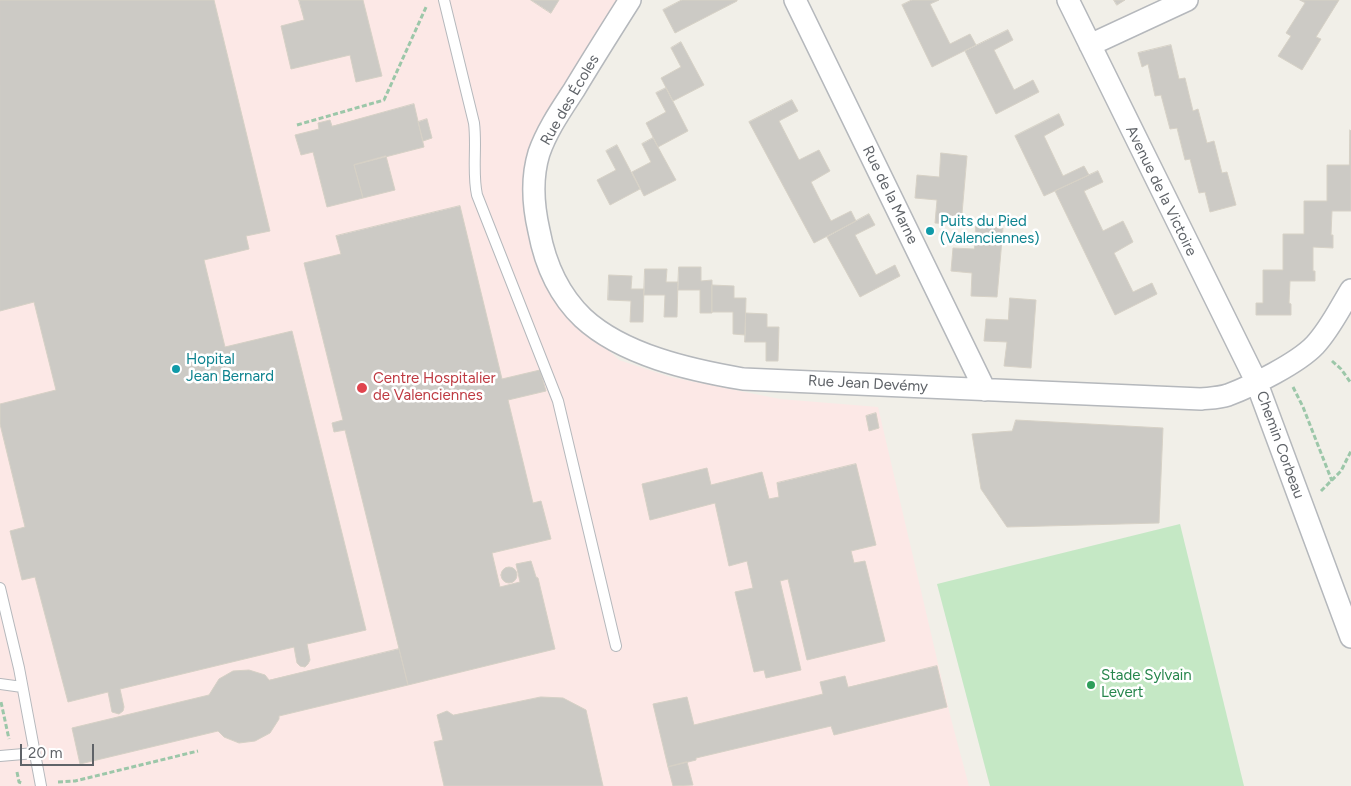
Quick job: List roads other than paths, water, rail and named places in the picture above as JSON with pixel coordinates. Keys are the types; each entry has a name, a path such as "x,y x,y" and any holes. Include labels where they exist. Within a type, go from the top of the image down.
{"street":[{"name":"Rue des Écoles","path":"540,237 533,184 540,152 552,124 630,0"},
{"name":"Rue de la Marne","path":"795,0 985,390"},
{"name":"Avenue de la Victoire","path":"1068,0 1256,382"},
{"path":"1090,45 1187,0"},
{"name":"Rue Jean Devémy","path":"540,237 551,272 560,289 582,318 620,344 708,373 743,379 1201,399 1227,395 1256,382"},
{"name":"Chemin Corbeau","path":"1351,290 1323,336 1314,346 1283,368 1256,382 1351,637"}],"lane":[{"path":"444,0 474,122 476,152 475,184 477,195 558,401 616,646"},
{"path":"0,588 19,668 41,785"},
{"path":"0,684 22,687"},
{"path":"0,756 35,753"}],"place":[{"name":"Puits du Pied (Valenciennes)","path":"930,231"},
{"name":"Hopital Jean Bernard","path":"176,369"},
{"name":"Centre Hospitalier de Valenciennes","path":"362,388"},
{"name":"Stade Sylvain Levert","path":"1091,685"}]}
